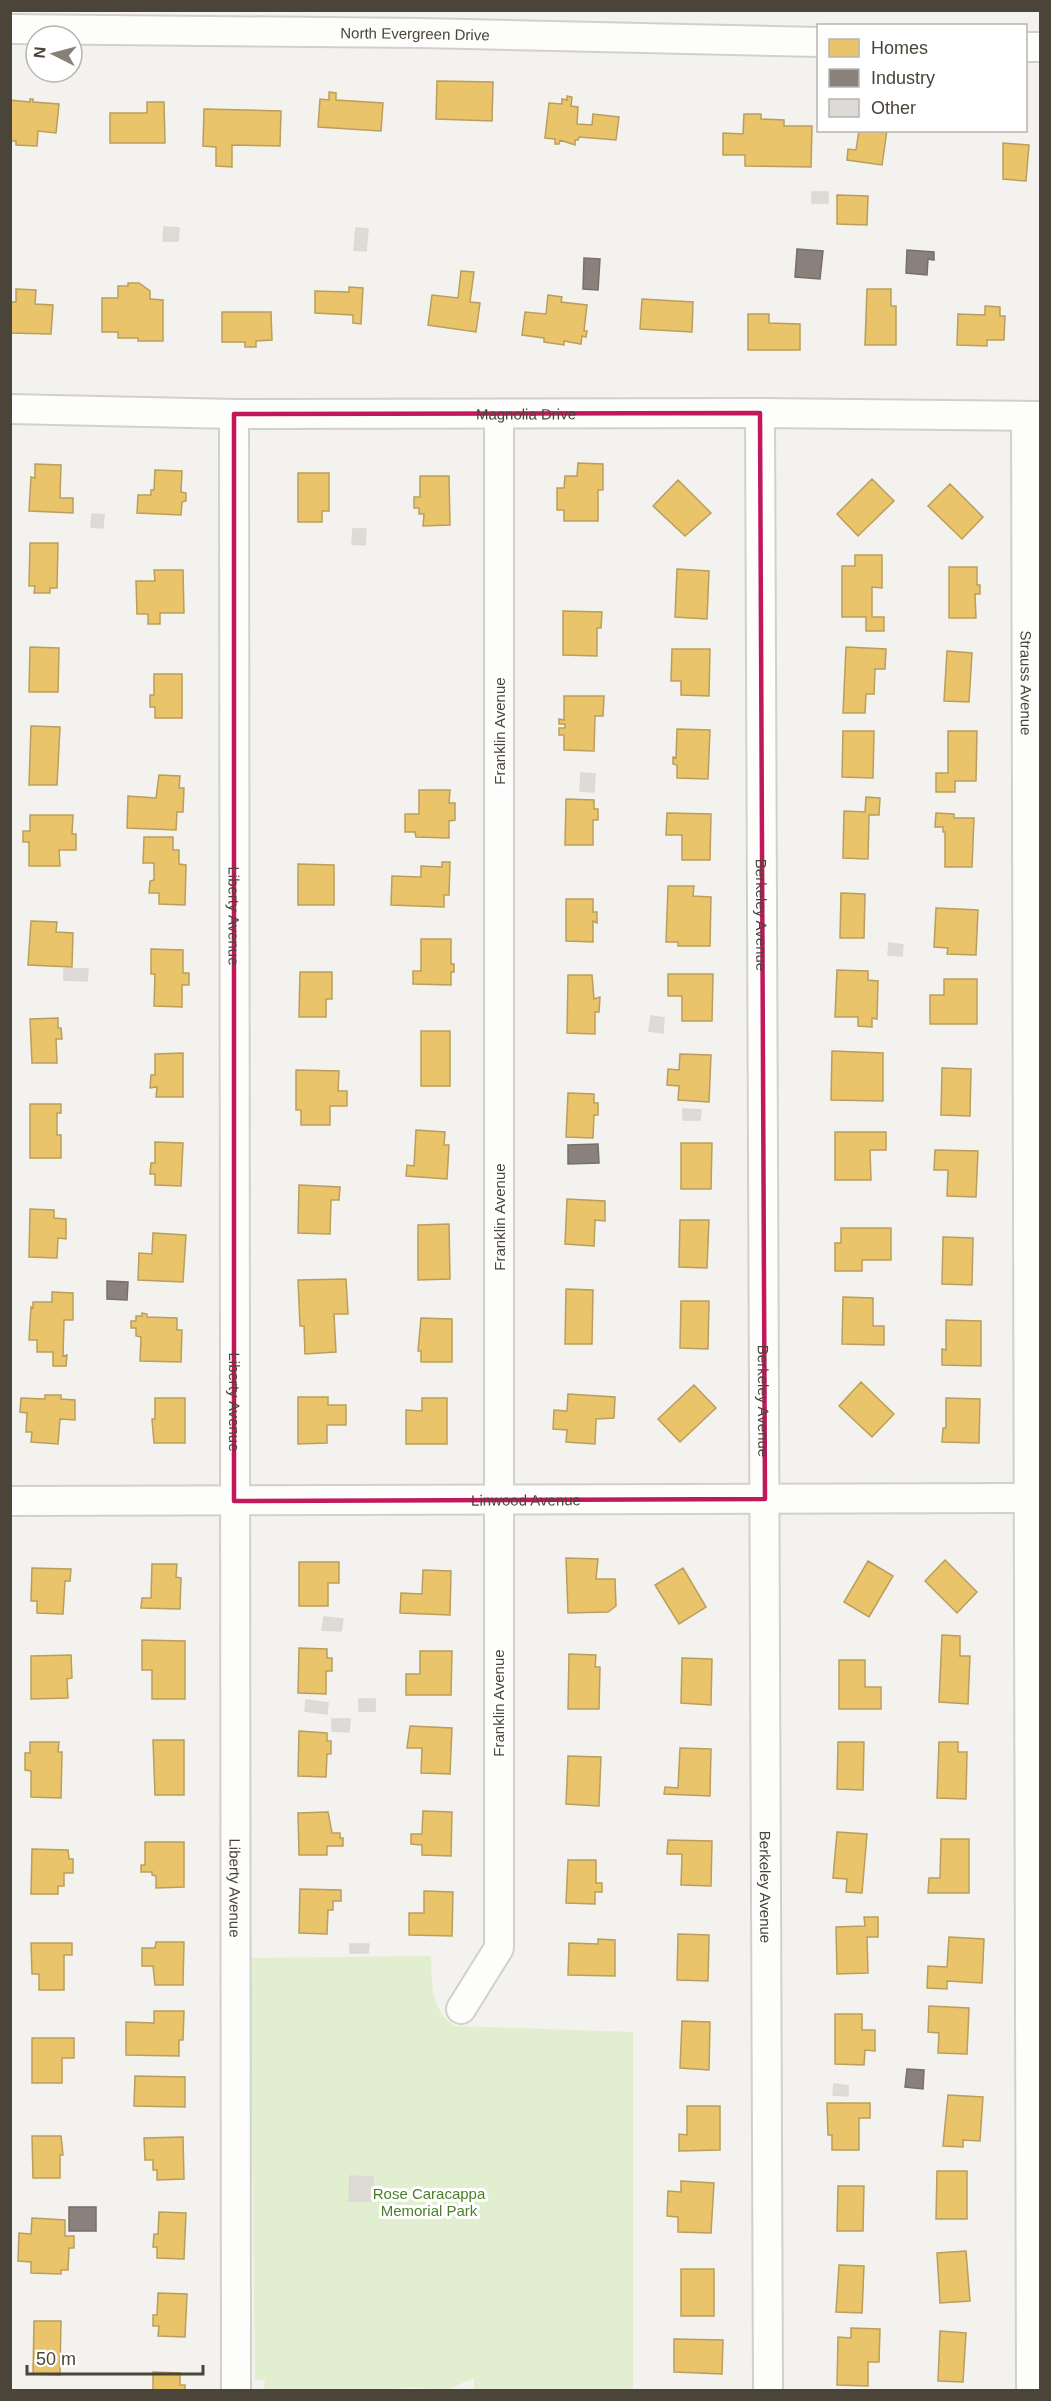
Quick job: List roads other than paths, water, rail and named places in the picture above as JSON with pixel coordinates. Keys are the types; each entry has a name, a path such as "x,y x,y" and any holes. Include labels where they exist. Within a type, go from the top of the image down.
{"street":[{"name":"North Evergreen Drive","path":"10,29 422,22 817,42"},
{"name":"Magnolia Drive","path":"10,409 234,414 760,413 1033,416"},
{"name":"Berkeley Avenue","path":"760,413 768,2391"},
{"name":"Liberty Avenue","path":"234,414 236,2391"},
{"name":"Franklin Avenue","path":"461,2009 499,1948 499,415"},
{"name":"Strauss Avenue","path":"1031,2391 1035,1498 1033,416"},
{"name":"Linwood Avenue","path":"10,1501 1035,1498"}],"park label":[{"name":"Rose Caracappa Memorial Park","path":"429,2202"}]}
